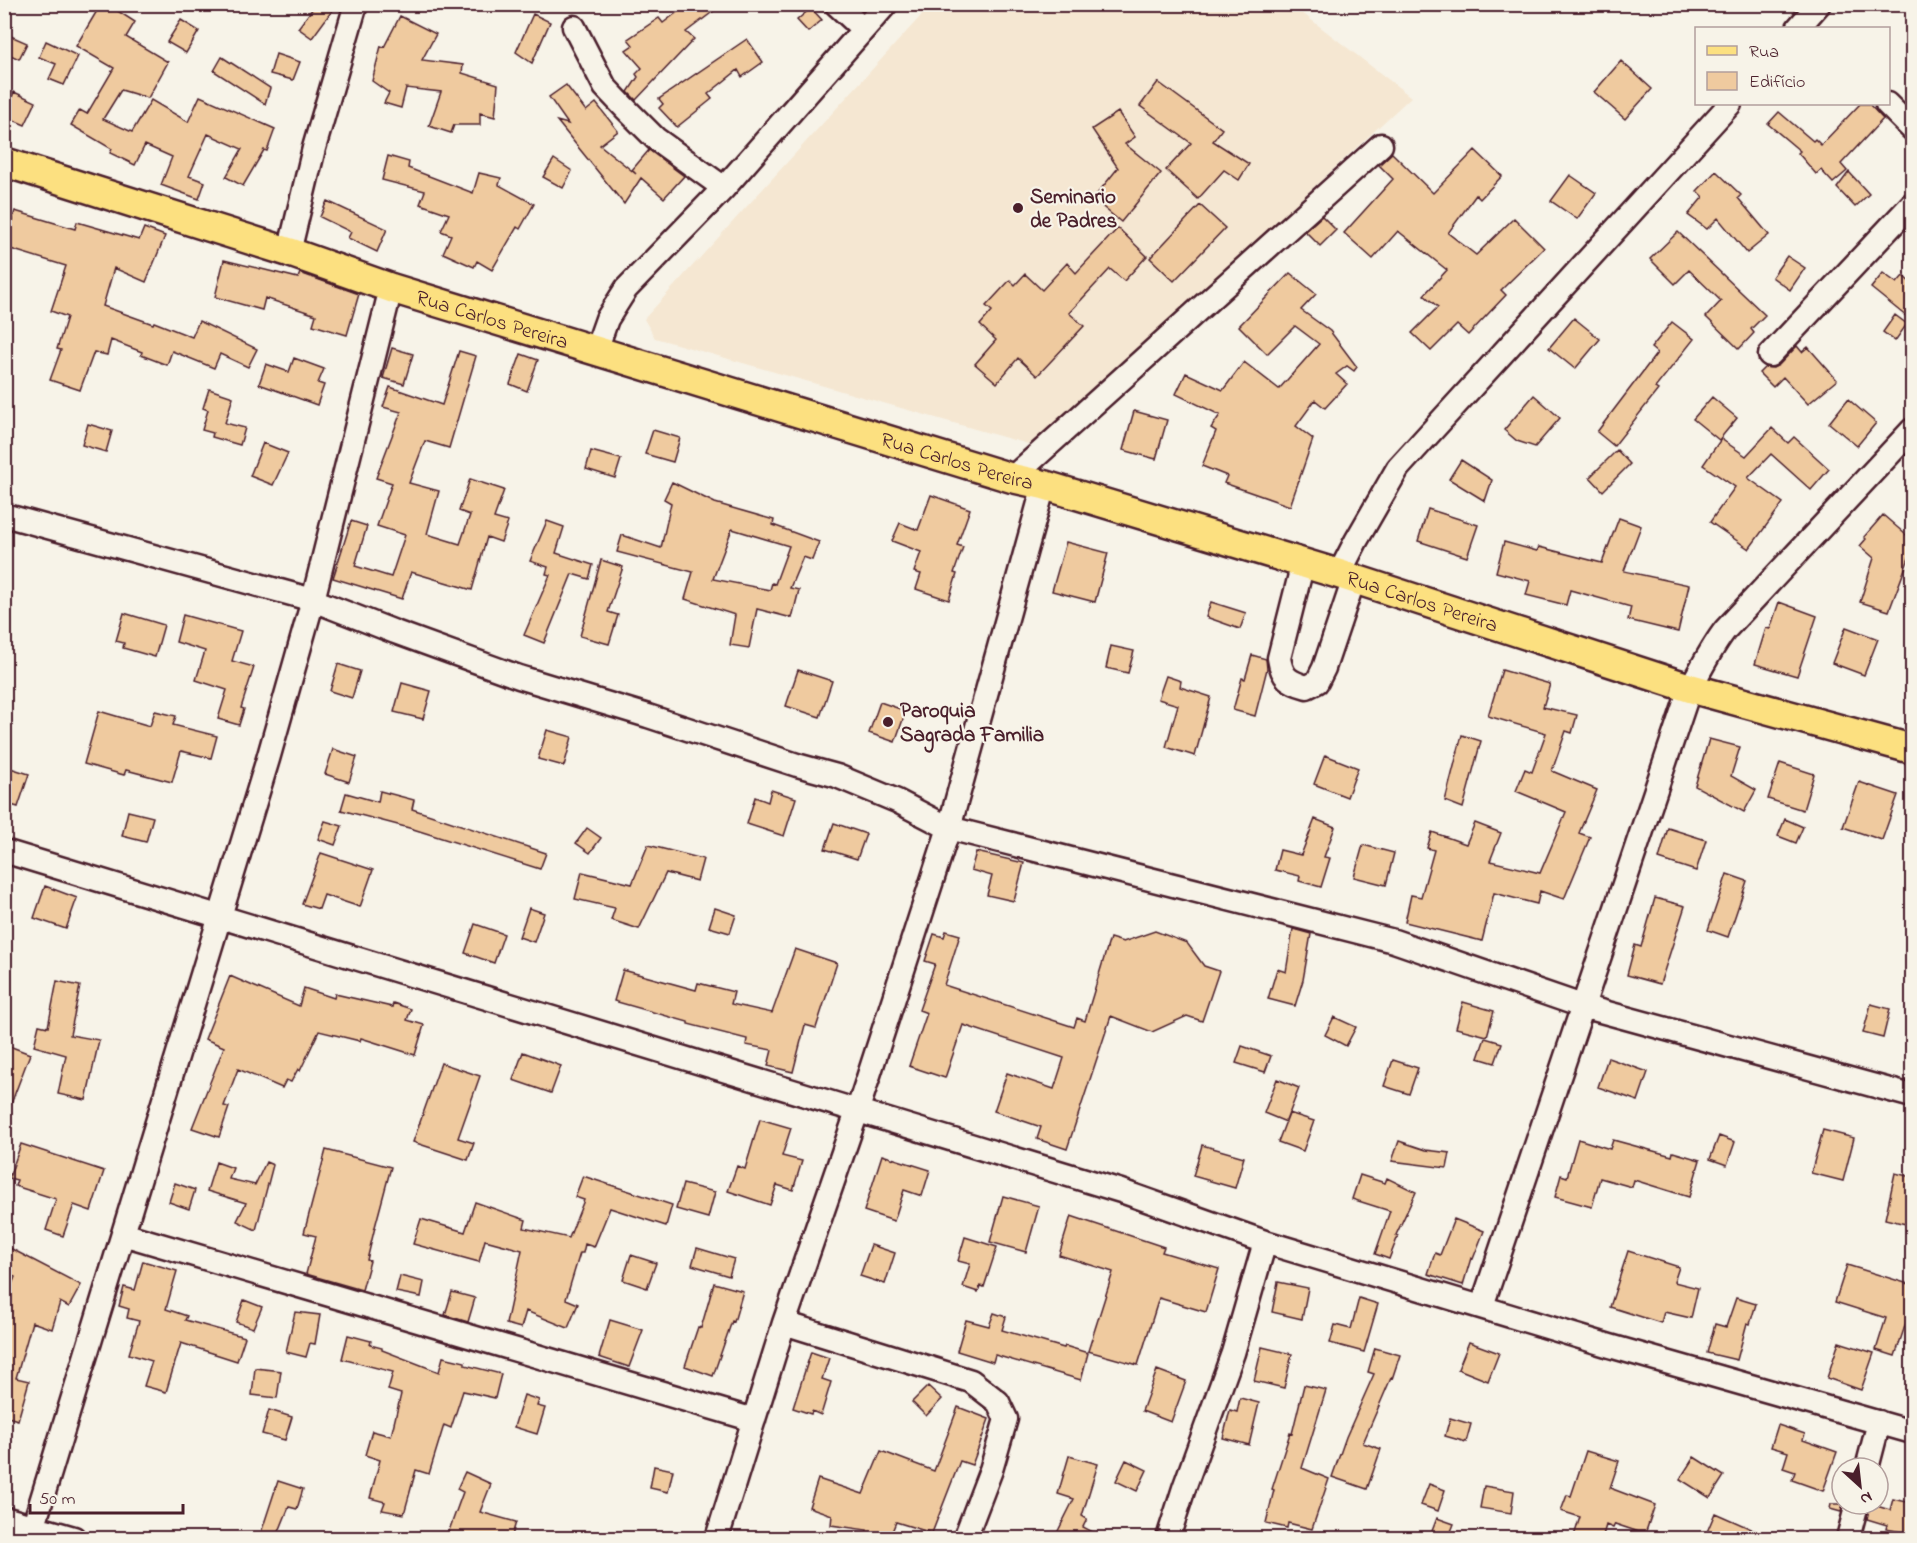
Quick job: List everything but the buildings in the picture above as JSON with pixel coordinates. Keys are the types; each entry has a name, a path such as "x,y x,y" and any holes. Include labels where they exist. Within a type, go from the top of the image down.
{"main road":[{"name":"Rua Carlos Pereira","path":"4,162 289,252 391,288 1012,478 1044,485 1303,563 1690,688 1912,749"}],"street":[{"path":"289,252 314,148 356,4"},
{"path":"836,4 863,28"},
{"path":"597,350 607,320 626,289 724,188 886,4"},
{"path":"574,27 605,87 656,139 724,188"},
{"path":"1303,563 1279,658 1281,671 1292,683 1307,687 1317,682 1324,668 1356,541 1398,468 1729,105"},
{"path":"1888,105 1912,129"},
{"path":"1012,478 1381,145"},
{"path":"1770,355 1912,204"},
{"path":"32,1532 268,759 313,600 391,288"},
{"path":"1482,1306 1690,688 1712,646 1725,630 1912,430"},
{"path":"717,1539 784,1323 857,1112 949,828 1044,485"},
{"path":"4,515 313,600 519,677 837,776 897,801 949,828 1394,941 1582,1006 1912,1096"},
{"path":"4,851 1121,1191 1265,1242 1610,1346 1912,1432"},
{"path":"123,1234 753,1420"},
{"path":"1168,1539 1233,1353 1265,1242"},
{"path":"784,1323 971,1381 998,1402 1006,1419 992,1470 965,1539"},
{"path":"1870,1456 1879,1422"},
{"path":"1848,1539 1854,1516"},
{"path":"4,1518 32,1532 74,1539"}],"shaded area":[{"name":"Seminario de Padres","path":"931,5 1292,5 1411,97 1035,446 655,338 644,319"}],"place":[{"name":"Seminario de Padres","path":"1018,208"},
{"name":"Paroquia Sagrada Familia","path":"888,722"}]}
